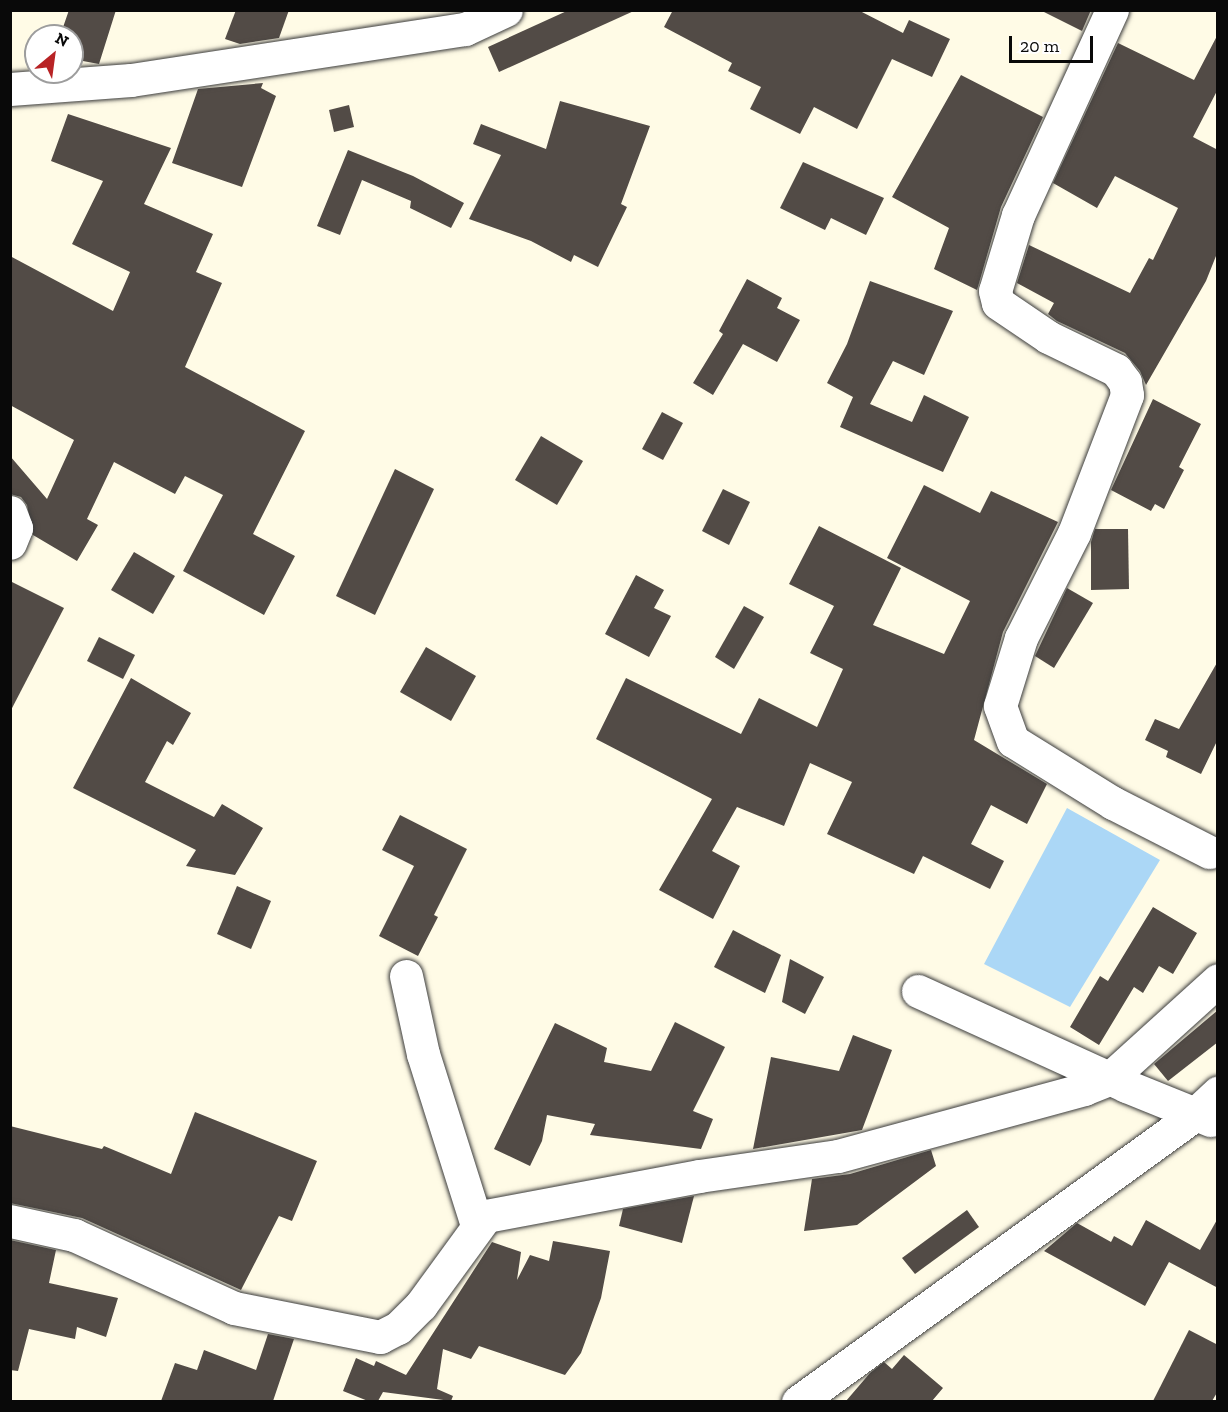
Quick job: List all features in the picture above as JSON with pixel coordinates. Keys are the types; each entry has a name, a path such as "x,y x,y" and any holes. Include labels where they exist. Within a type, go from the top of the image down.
{"street":[{"path":"10,89 131,80 465,29 506,10"},
{"path":"1112,10 1018,215 995,291 998,303 1048,337 1116,370 1125,382 1127,394 1074,533 1022,638 1000,706 1013,741 1113,803 1209,852"},
{"path":"10,512 16,528 10,543"},
{"path":"406,976 423,1054 477,1225"},
{"path":"10,1221 74,1234 234,1308 380,1337 398,1328 421,1305 477,1225 486,1216 525,1206 567,1203 699,1176 838,1156 1084,1089 1109,1079 1218,980"},
{"path":"918,991 1109,1079 1206,1119"},
{"path":"798,1401 1206,1119 1218,1093"}],"water":[{"path":"1067,808 1160,860 1070,1007 984,964"}],"building":[{"path":"69,10 116,10 99,64 84,61 84,24 64,24"},
{"path":"236,10 289,10 279,38 240,44 225,39"},
{"path":"569,10 636,10 499,72 488,47"},
{"path":"673,10 858,10 903,33 909,20 950,39 932,77 892,59 857,129 814,107 800,134 750,109 761,87 728,71 732,63 664,27"},
{"path":"1040,10 1091,10 1082,31"},
{"path":"1218,34 1218,89 1193,137 1218,150 1218,251 1206,281 1146,385 1140,371 1125,353 1057,321 1048,314 1054,303 1017,283 1029,245 1130,293 1149,258 1153,260 1178,208 1115,176 1097,208 1053,183 1118,43 1194,80"},
{"path":"961,75 1043,117 1001,207 977,290 934,269 949,228 892,197"},
{"path":"263,83 261,88 276,96 242,187 172,163 198,89"},
{"path":"560,101 650,126 621,204 627,207 598,267 574,255 571,262 531,241 469,219 501,155 473,144 481,124 546,149"},
{"path":"349,105 354,127 334,132 329,110"},
{"path":"68,114 171,148 144,204 213,234 196,272 222,283 185,367 305,431 253,534 295,556 264,615 183,571 223,495 185,476 175,494 114,462 87,519 98,525 77,561 33,535 27,505 21,497 10,494 10,456 47,499 74,440 10,405 10,256 113,311 130,272 72,244 103,181 51,161"},
{"path":"348,150 413,176 464,203 451,228 410,208 411,201 362,180 340,235 317,226"},
{"path":"803,162 884,198 866,235 831,218 825,230 780,208"},
{"path":"747,279 782,298 777,308 800,320 777,362 743,344 713,395 693,383 723,334 719,331"},
{"path":"870,281 953,311 924,375 893,361 870,404 912,422 924,395 969,417 943,472 840,427 853,397 827,383 847,344"},
{"path":"1153,399 1201,424 1179,467 1184,470 1164,509 1155,504 1151,511 1111,490"},
{"path":"662,412 683,423 663,460 642,449"},
{"path":"541,436 583,461 557,505 515,480"},
{"path":"395,469 434,489 375,615 336,596"},
{"path":"924,485 980,513 991,491 1058,522 1003,632 974,740 1047,784 1027,824 991,805 971,844 1004,861 990,889 923,856 914,874 827,834 852,782 810,763 784,826 737,807 712,851 740,866 713,919 659,890 712,799 596,739 626,678 741,734 759,698 817,727 843,669 810,653 834,606 789,584 819,526 901,568 873,625 944,654 970,601 887,558"},
{"path":"723,489 750,502 729,545 702,531"},
{"path":"1095,529 1128,529 1129,589 1091,590 1091,542"},
{"path":"134,552 175,576 153,614 111,590"},
{"path":"636,575 664,590 654,608 671,616 649,657 605,634"},
{"path":"10,581 64,608 10,712"},
{"path":"1067,588 1093,603 1054,668 1035,656"},
{"path":"744,606 764,617 734,669 715,657"},
{"path":"99,637 135,655 123,679 87,661"},
{"path":"426,647 476,676 451,721 400,692"},
{"path":"1218,661 1218,739 1201,774 1166,757 1168,751 1145,740 1155,719 1179,729"},
{"path":"131,678 191,713 173,745 167,741 145,782 214,817 222,804 263,828 235,875 186,866 196,850 73,788"},
{"path":"400,815 467,849 434,915 438,917 418,956 379,936 414,866 382,850"},
{"path":"237,886 271,901 251,949 217,934"},
{"path":"1153,907 1197,933 1173,974 1159,966 1143,993 1134,987 1099,1045 1070,1027 1100,976 1108,981"},
{"path":"733,930 781,955 765,993 714,967"},
{"path":"790,959 824,977 805,1014 782,1002"},
{"path":"1218,1010 1218,1042 1168,1081 1154,1064"},
{"path":"675,1022 725,1047 693,1111 713,1119 701,1149 590,1135 595,1124 547,1115 542,1141 530,1166 494,1149 555,1023 607,1048 604,1062 651,1071"},
{"path":"853,1035 892,1050 862,1130 753,1149 771,1057 839,1071"},
{"path":"195,1112 317,1161 292,1221 279,1216 241,1290 82,1218 10,1203 10,1126 102,1149 104,1146 171,1174"},
{"path":"931,1150 936,1166 857,1225 804,1231 812,1179 850,1174"},
{"path":"694,1196 682,1243 619,1226 623,1209"},
{"path":"967,1210 979,1227 915,1274 902,1258"},
{"path":"1218,1218 1218,1288 1169,1262 1145,1306 1044,1251 1077,1223 1111,1242 1114,1236 1132,1246 1146,1220 1200,1250"},
{"path":"10,1240 56,1250 49,1283 118,1298 106,1337 77,1327 75,1339 29,1329 18,1371 10,1370"},
{"path":"553,1241 610,1251 601,1298 581,1353 565,1375 479,1346 471,1359 443,1349 437,1389 453,1396 451,1401 383,1392 378,1401 368,1401 343,1391 356,1358 374,1366 376,1361 406,1375 492,1242 521,1252 517,1280 530,1255 549,1261"},
{"path":"1189,1330 1218,1345 1218,1391 1212,1401 1153,1401"},
{"path":"268,1334 294,1339 273,1401 161,1401 175,1363 197,1370 204,1350 256,1370"},
{"path":"904,1355 943,1388 932,1401 846,1401 870,1373 884,1362 892,1369"}]}
